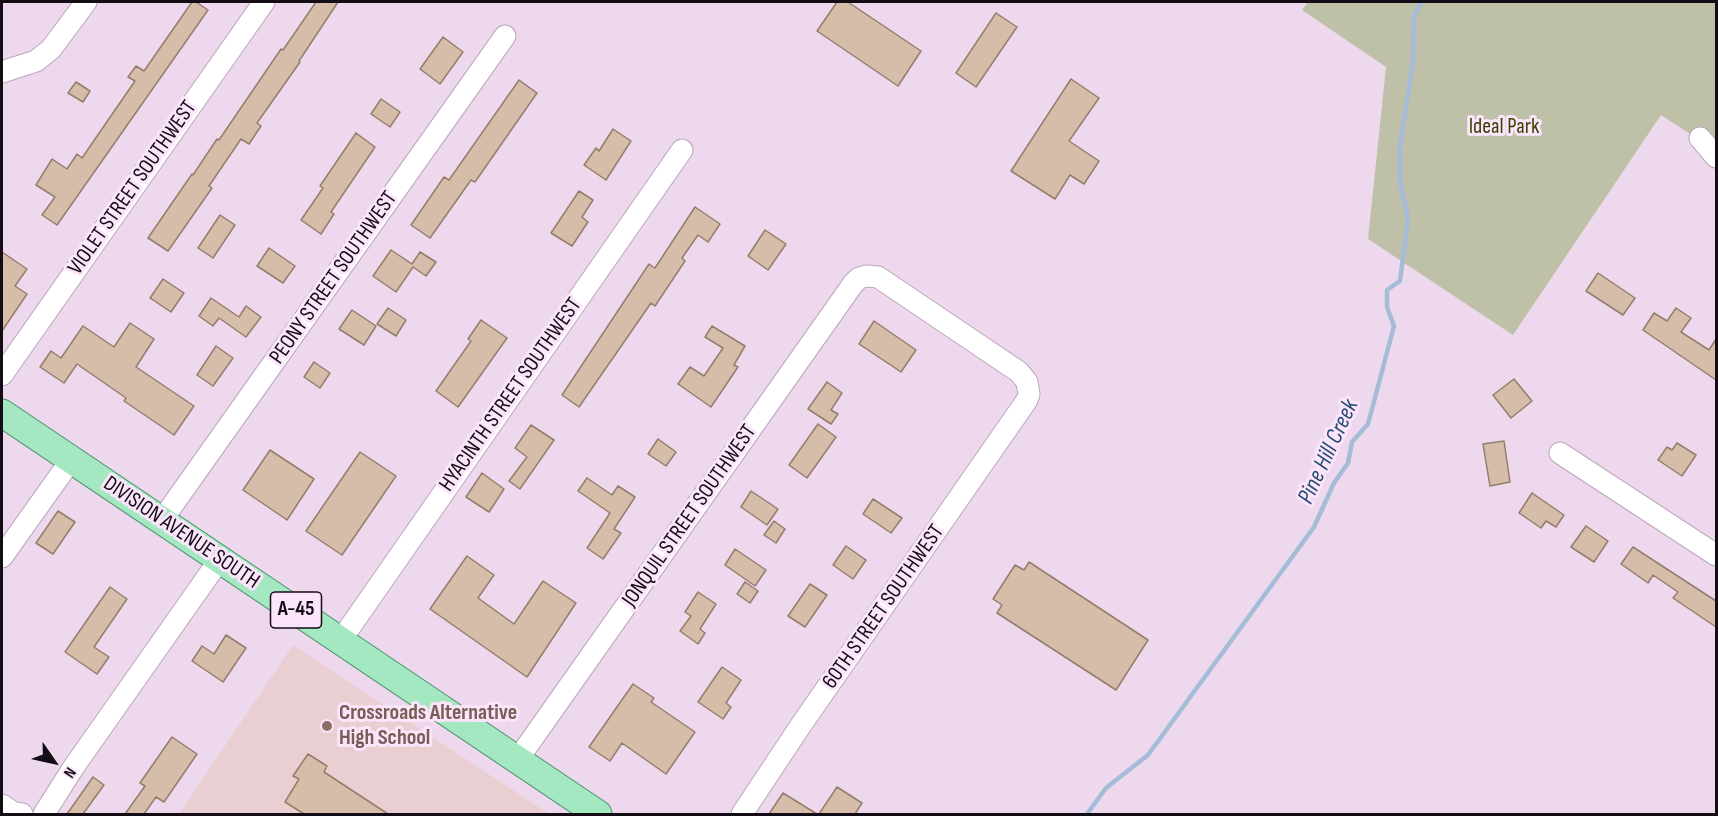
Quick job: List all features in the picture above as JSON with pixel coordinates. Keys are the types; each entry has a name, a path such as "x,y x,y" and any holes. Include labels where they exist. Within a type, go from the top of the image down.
{"main road":[{"name":"DIVISION AVENUE SOUTH","path":"2,413 598,814"}],"street":[{"path":"2,72 36,61 51,49 87,2"},
{"name":"VIOLET STREET SOUTHWEST","path":"2,375 264,2"},
{"name":"PEONY STREET SOUTHWEST","path":"162,520 505,36"},
{"path":"1700,138 1716,157"},
{"name":"HYACINTH STREET SOUTHWEST","path":"340,640 681,150"},
{"name":"60TH STREET SOUTHWEST","path":"742,814 801,725 1027,400 1029,385 1018,372 878,277 866,276"},
{"name":"JONQUIL STREET SOUTHWEST","path":"518,759 853,284 859,278 866,276"},
{"path":"1560,453 1716,555"},
{"path":"2,557 71,460"},
{"path":"44,814 73,768 220,559"},
{"path":"2,805 14,813 22,814"}],"shaded area":[{"name":"Crossroads Alternative High School","path":"293,645 549,814 179,814"}],"green space":[{"name":"Ideal Park","path":"1308,2 1716,2 1716,151 1661,115 1513,335 1368,239 1386,67 1302,10"}],"building":[{"path":"192,2 208,10 57,225 42,215 55,197 36,185 52,159 67,169 77,154 82,158 135,81 128,77 136,66 144,71"},
{"path":"316,2 338,2 257,123 261,126 249,144 241,139 209,186 212,188 168,251 148,238 192,174 217,139 219,140"},
{"path":"837,2 848,2 921,51 898,86 817,31"},
{"path":"996,13 1017,27 976,87 956,73"},
{"path":"443,37 463,52 440,84 420,69"},
{"path":"1071,79 1099,98 1069,141 1099,161 1084,184 1070,175 1055,199 1011,171"},
{"path":"519,80 537,93 475,182 471,180 430,238 411,225 444,177 449,180"},
{"path":"76,82 90,91 83,102 68,93"},
{"path":"381,99 400,112 390,127 371,114"},
{"path":"613,129 631,141 606,180 584,165 596,148 599,151"},
{"path":"356,133 375,147 331,212 334,214 321,234 301,220 323,188 320,186"},
{"path":"579,191 593,200 582,217 588,222 572,246 551,233"},
{"path":"695,207 720,224 708,242 698,235 682,258 685,261 655,306 651,303 579,407 562,395 649,264 655,268"},
{"path":"220,215 235,225 213,258 198,248"},
{"path":"765,230 786,244 768,270 748,256"},
{"path":"269,248 295,266 283,283 257,266"},
{"path":"391,250 412,264 420,252 436,262 426,276 413,267 396,292 373,276"},
{"path":"2,252 27,269 15,286 27,294 2,331"},
{"path":"1598,273 1635,298 1623,315 1586,291"},
{"path":"163,279 184,293 171,312 150,298"},
{"path":"211,298 239,317 246,306 261,317 246,337 219,318 213,326 199,316"},
{"path":"388,308 406,320 396,336 377,324"},
{"path":"1676,308 1691,318 1681,332 1709,350 1716,339 1716,380 1643,330 1654,313 1667,321"},
{"path":"352,310 376,326 364,345 339,329"},
{"path":"481,320 507,338 458,407 436,391 471,341 468,339"},
{"path":"874,321 916,350 901,372 859,344"},
{"path":"130,323 154,339 136,367 194,406 174,435 124,401 126,398 77,364 64,383 40,367 51,351 61,358 83,326 114,347"},
{"path":"712,326 745,346 734,365 738,367 711,407 678,384 690,367 704,376 723,348 705,337"},
{"path":"216,346 233,358 213,386 197,375"},
{"path":"314,362 330,373 320,388 304,377"},
{"path":"1514,379 1532,401 1511,418 1493,395"},
{"path":"827,382 842,393 831,410 838,414 831,424 808,409"},
{"path":"818,424 836,437 807,478 789,465"},
{"path":"531,425 554,440 520,489 509,481 527,457 515,448"},
{"path":"658,439 676,452 666,466 648,454"},
{"path":"1504,441 1510,482 1490,486 1483,444"},
{"path":"1677,443 1696,455 1682,476 1658,460 1667,447 1672,450"},
{"path":"270,450 314,479 287,520 243,490"},
{"path":"360,452 396,476 342,555 306,531"},
{"path":"482,473 504,489 489,512 466,497"},
{"path":"587,478 612,495 618,486 635,497 614,529 621,533 603,559 587,548 610,513 578,491"},
{"path":"751,491 778,509 767,525 741,507"},
{"path":"1532,493 1564,515 1556,527 1546,521 1541,528 1519,513"},
{"path":"873,499 902,518 891,533 863,514"},
{"path":"58,511 75,522 53,554 36,543"},
{"path":"774,521 785,529 776,543 764,535"},
{"path":"1586,526 1608,541 1594,562 1571,547"},
{"path":"846,546 866,560 853,579 833,565"},
{"path":"1633,547 1716,601 1716,627 1673,598 1678,592 1653,575 1648,583 1621,564"},
{"path":"735,549 766,570 755,586 725,565"},
{"path":"467,556 494,575 478,598 514,624 543,581 576,603 527,677 430,609"},
{"path":"1029,562 1148,640 1116,690 997,613 1002,605 993,599 1015,565 1024,570"},
{"path":"745,582 758,591 750,603 737,594"},
{"path":"810,584 827,595 805,627 788,616"},
{"path":"110,587 127,599 94,647 109,657 97,674 65,652"},
{"path":"698,592 716,604 700,629 705,633 698,644 680,631 691,616 685,612"},
{"path":"226,635 246,648 223,682 192,661 202,646 214,654"},
{"path":"722,667 741,680 726,703 731,707 723,719 698,702"},
{"path":"633,684 654,698 651,702 695,732 666,774 622,743 610,761 589,747"},
{"path":"172,737 197,754 164,802 156,797 144,814 125,814 145,786 140,783"},
{"path":"308,754 327,766 324,772 388,814 304,814 285,802 299,779 293,776"},
{"path":"93,777 104,785 83,814 67,814"},
{"path":"837,787 862,803 855,814 819,814"},
{"path":"783,793 817,814 769,814"}],"waterway":[{"name":"Pine Hill Creek","path":"1087,814 1106,788 1148,755 1314,527 1334,483 1348,463 1352,442 1368,424 1394,326 1387,307 1387,290 1400,281 1408,219 1400,181 1400,145 1413,62 1414,17 1421,2"}],"place":[{"name":"Crossroads Alternative High School","path":"327,726"}]}
